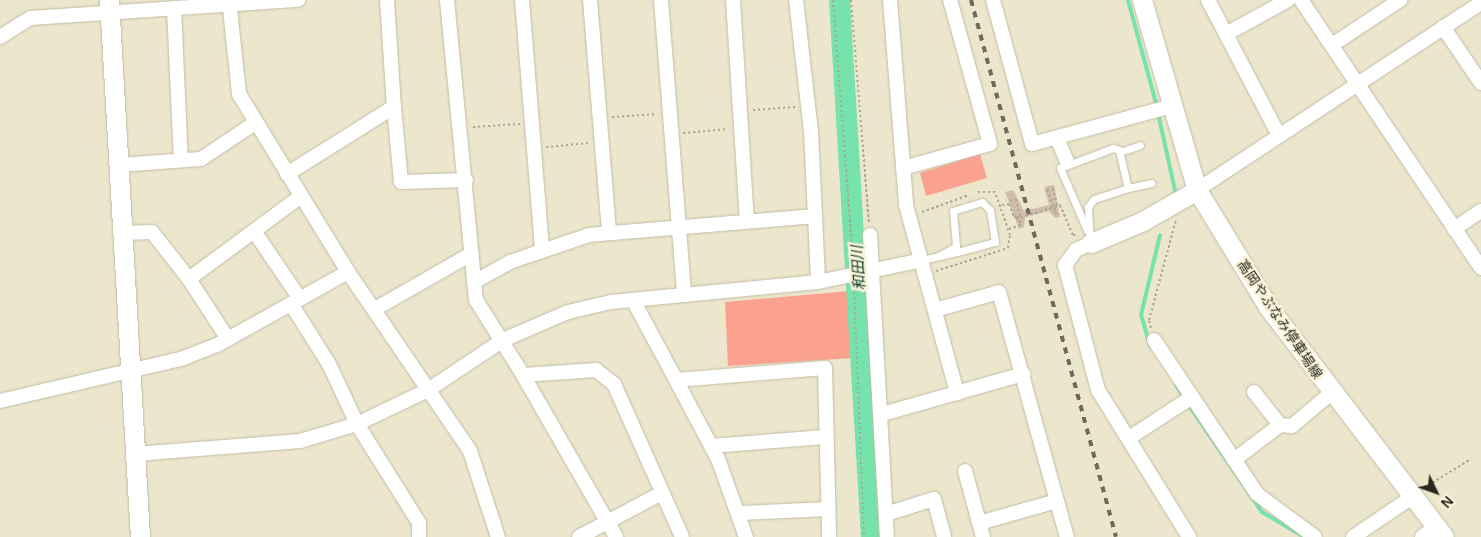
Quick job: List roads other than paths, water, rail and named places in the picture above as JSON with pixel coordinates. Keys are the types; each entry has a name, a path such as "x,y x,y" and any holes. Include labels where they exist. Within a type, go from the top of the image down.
{"street":[{"path":"0,38 31,18 109,6 174,8 229,2 298,0"},
{"path":"386,0 401,182 466,180"},
{"path":"447,0 463,128 471,254 476,300 503,340 609,521 616,537"},
{"path":"522,0 542,250"},
{"path":"590,0 609,231"},
{"path":"661,0 684,295"},
{"path":"733,0 747,221"},
{"path":"796,0 808,106 818,282"},
{"path":"890,0 906,205 957,393"},
{"path":"903,168 990,144 950,0"},
{"path":"993,0 1032,144 1168,107"},
{"name":"高岡やぶなみ停車場線","path":"1142,0 1168,107 1197,190 1269,308 1330,393 1412,497 1434,534"},
{"path":"1208,0 1279,135"},
{"path":"1226,34 1288,0"},
{"path":"1301,0 1358,81 1481,268"},
{"path":"1332,45 1400,0"},
{"path":"229,2 235,81 255,123 348,272 470,451 498,537"},
{"path":"1189,537 1098,390 1066,275 1068,256 1085,236 1141,222 1197,190 1358,81 1481,3"},
{"path":"109,6 132,370 140,537"},
{"path":"174,8 181,160"},
{"path":"1443,27 1481,83"},
{"path":"287,174 394,107"},
{"path":"119,165 201,159 255,123"},
{"path":"1056,138 1067,162"},
{"path":"189,279 301,196"},
{"path":"1454,229 1481,211"},
{"path":"474,282 542,250 609,231 815,216"},
{"path":"254,231 296,301 329,364 357,424 419,523 420,537"},
{"path":"123,233 152,232 189,279 228,340"},
{"path":"870,235 878,409 882,414 888,537"},
{"path":"375,309 471,254"},
{"path":"135,454 300,441 357,424 428,390 503,340 568,312 633,300 818,282 922,260"},
{"path":"0,401 181,359 228,340 348,272"},
{"path":"935,310 999,292 1067,537"},
{"path":"633,300 711,446 741,513 746,537"},
{"path":"1154,340 1257,494 1315,537"},
{"path":"676,380 825,368 825,437 829,537"},
{"path":"523,375 596,370 614,384 660,494 682,537"},
{"path":"882,414 1023,374"},
{"path":"1254,392 1280,425"},
{"path":"1234,460 1280,425 1292,426 1330,393"},
{"path":"1129,438 1192,397"},
{"path":"711,446 825,437"},
{"path":"965,471 983,537"},
{"path":"580,537 660,494"},
{"path":"1353,537 1412,497"},
{"path":"886,514 934,499 944,537"},
{"path":"979,522 1057,502"},
{"path":"741,513 828,509"}],"lane":[{"path":"1085,236 1064,185 1060,168 1067,162 1113,148 1120,152 1140,146"},
{"path":"1120,152 1128,188"},
{"path":"1085,236 1088,207 1094,199 1151,183"},
{"path":"922,260 961,251 994,242 990,210 982,202 953,211 953,231 956,246 939,256"}],"waterway":[{"name":"和田川","path":"839,0 871,537"},
{"path":"1128,0 1157,107"},
{"path":"1158,113 1175,190"},
{"path":"1150,346 1141,315 1160,235"},
{"path":"1176,385 1184,398"},
{"path":"1188,404 1262,512 1304,537"}],"railway":[{"path":"971,0 1116,537"}]}
